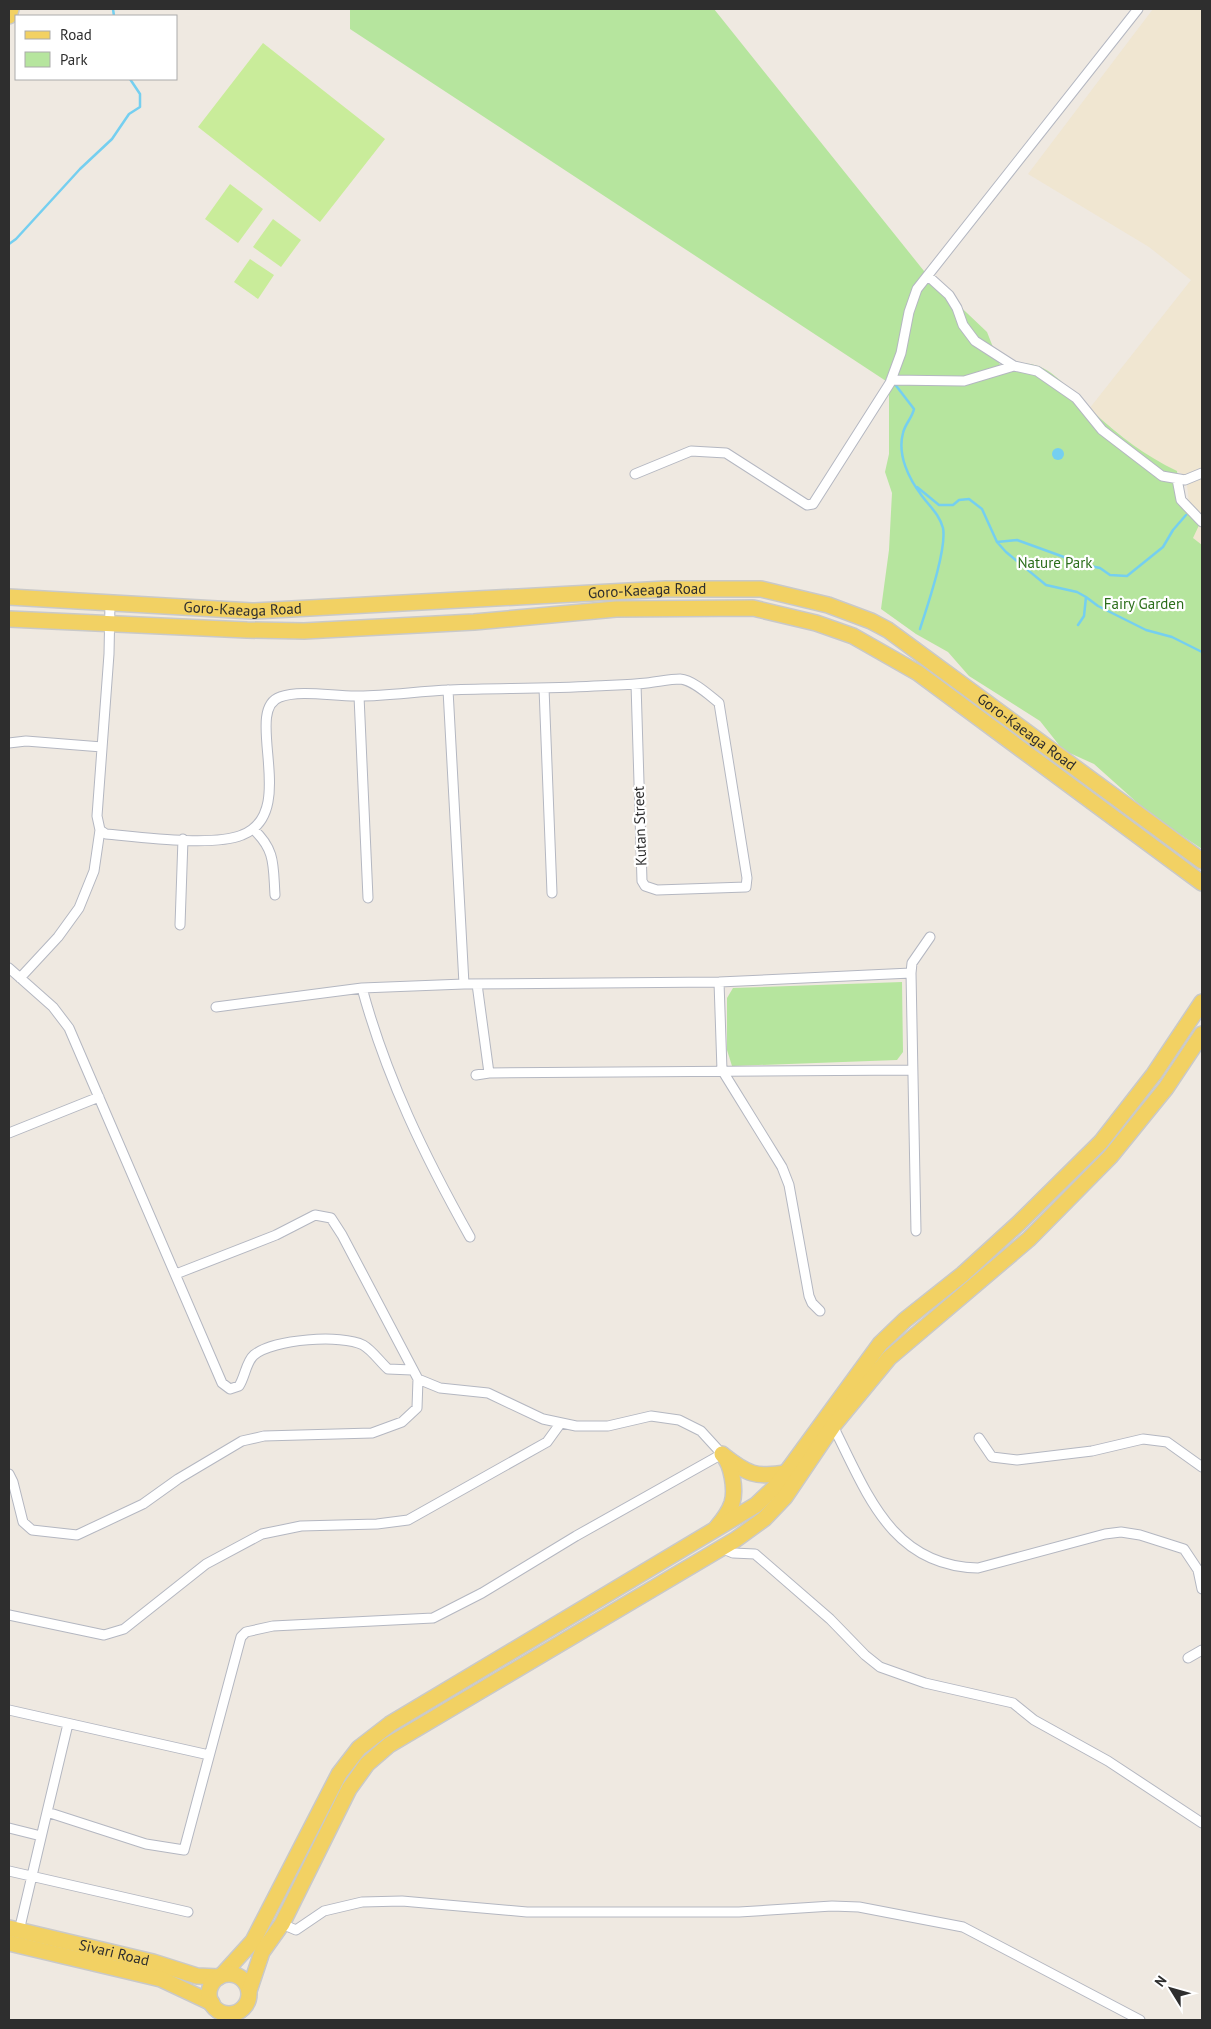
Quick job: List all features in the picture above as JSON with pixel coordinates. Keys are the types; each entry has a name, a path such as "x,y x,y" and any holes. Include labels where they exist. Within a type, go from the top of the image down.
{"main road":[{"path":"9,16 11,9"},
{"name":"Goro-Kaeaga Road","path":"9,597 252,611 666,589 761,589 796,596 871,621 888,630 1202,861"},
{"name":"Goro-Kaeaga Road","path":"9,618 247,630 304,630 474,622 616,609 753,608 833,628 888,654 925,678 1202,883"},
{"path":"248,1996 238,2011 230,2013 221,2012 215,2010 209,1998 210,1986 253,1941 328,1794 359,1748 390,1724 756,1505 786,1473 880,1344 905,1320 963,1274 1019,1223 1101,1142 1154,1074 1202,1002"},
{"path":"243,2020 248,1996 262,1952 282,1924 349,1789 364,1768 394,1742 722,1548 764,1520 776,1508 833,1426 897,1350 1029,1239 1058,1212 1110,1156 1166,1088 1202,1034"},
{"path":"722,1454 754,1475 765,1476 786,1473"},
{"path":"713,1532 727,1514 733,1498 728,1461 722,1454"},
{"name":"Sivari Road","path":"14,1929 153,1962 197,1976 221,1976"},
{"name":"Sivari Road","path":"9,1943 161,1979 215,2010"},
{"path":"221,1976 232,1974 241,1978 248,1996"}],"street":[{"path":"635,474 691,452 716,451 737,458 769,481 810,506 852,446 891,380 900,353 911,304 917,289 1138,9"},
{"path":"928,276 949,295 957,308 963,325 975,341 1014,366 1037,371 1076,398 1092,420 1136,458 1162,476 1185,480 1202,473"},
{"path":"891,380 964,381 1014,366"},
{"path":"1177,479 1180,500 1202,522"},
{"path":"20,978 58,937 79,908 94,871 100,830 97,816 110,603"},
{"name":"Kutan Street","path":"682,679 708,694 718,703 747,878 746,887 657,890 644,886 642,881 636,684 682,679"},
{"path":"100,830 106,834 219,840 242,835 252,829 264,814 268,800 270,762 265,720 272,702 279,697 292,695 359,696 448,690 636,684"},
{"path":"544,688 552,893"},
{"path":"448,690 464,984"},
{"path":"359,696 368,898"},
{"path":"9,743 26,741 102,747"},
{"path":"252,829 264,840 272,857 275,895"},
{"path":"180,925 183,839"},
{"path":"916,1231 911,973 912,962 930,937"},
{"path":"9,968 53,1007 69,1028 222,1383 230,1389 239,1386 248,1363 254,1355 271,1347 313,1340 350,1340 366,1346 388,1369 412,1370"},
{"path":"216,1008 362,988 464,984 719,982 911,973"},
{"path":"719,982 722,1070 778,1161 790,1185 809,1296 812,1303 820,1311"},
{"path":"477,984 489,1073"},
{"path":"362,988 379,1047 400,1103 432,1170 470,1237"},
{"path":"476,1075 489,1073 722,1070 912,1070"},
{"path":"9,1133 99,1096"},
{"path":"47,1812 146,1844 184,1850 241,1637 246,1632 273,1626 434,1618 482,1593 576,1536 722,1454 690,1424 666,1416 651,1416 594,1428 560,1424 543,1419 488,1393 440,1388 418,1379 342,1235 331,1218 325,1215 315,1215 276,1235 176,1274"},
{"path":"9,1474 13,1482 23,1522 32,1530 76,1535 144,1504 178,1480 242,1441 264,1436 372,1433 402,1422 417,1408 418,1379"},
{"path":"9,1615 104,1634 124,1629 206,1564 262,1534 301,1526 377,1524 408,1520 547,1442 560,1424"},
{"path":"833,1426 877,1512 911,1548 936,1562 957,1568 978,1568 1105,1534 1121,1532 1184,1549 1198,1570 1202,1589"},
{"path":"979,1438 992,1457 1018,1460 1092,1451 1143,1439 1167,1442 1202,1467"},
{"path":"722,1548 733,1553 755,1554 830,1618 865,1655 880,1667 925,1683 1013,1702 1034,1720 1108,1762 1202,1823"},
{"path":"1188,1658 1202,1650"},
{"path":"9,1710 209,1755"},
{"path":"14,1929 33,1877 68,1724"},
{"path":"9,1828 41,1836"},
{"path":"9,1871 188,1912"},
{"path":"282,1924 296,1930 324,1911 362,1902 402,1901 539,1912 739,1912 832,1906 859,1907 963,1927 1140,2020"}],"shaded area":[{"path":"1153,9 1202,9 1202,546 1193,538 1186,476 1145,455 1089,409 1191,280 1149,247 1028,174"}],"green space":[{"name":"Nature Park","path":"350,9 714,9 928,276 987,332 1002,370 1024,363 1033,364 1045,369 1123,437 1154,459 1177,471 1182,504 1201,521 1193,538 1202,545 1202,849 1151,815 1094,764 1063,750 1040,721 969,676 948,652 916,634 881,609 889,550 892,493 885,472 889,454 889,383 350,29"},
{"path":"263,43 385,139 320,222 198,127"},
{"path":"230,184 263,209 238,243 205,219"},
{"path":"273,219 301,240 281,267 253,247"},
{"path":"250,259 274,275 258,299 234,282"},
{"path":"902,982 903,1052 897,1060 732,1066 727,1050 727,998 733,988"}],"water":[{"path":"1056,448 1060,448 1064,454 1060,460 1056,460 1052,456 1052,452"}],"waterway":[{"path":"113,9 114,15"},
{"path":"9,244 16,239 80,169 112,139 129,114 140,107 140,94 131,80"},
{"path":"894,383 914,409 904,430 902,441 905,466 922,496 937,515 943,528 942,550 920,629"},
{"path":"917,487 939,505 953,505 959,500 969,499 982,509 997,542 1006,552 1046,585 1077,592 1086,597 1084,616 1078,625"},
{"path":"997,542 1017,540 1086,565 1100,568 1110,575 1127,576 1163,547 1173,530 1186,515"},
{"path":"1086,597 1098,606 1146,630 1172,637 1202,652"}],"park label":[{"name":"Fairy Garden","path":"1144,604"}]}
